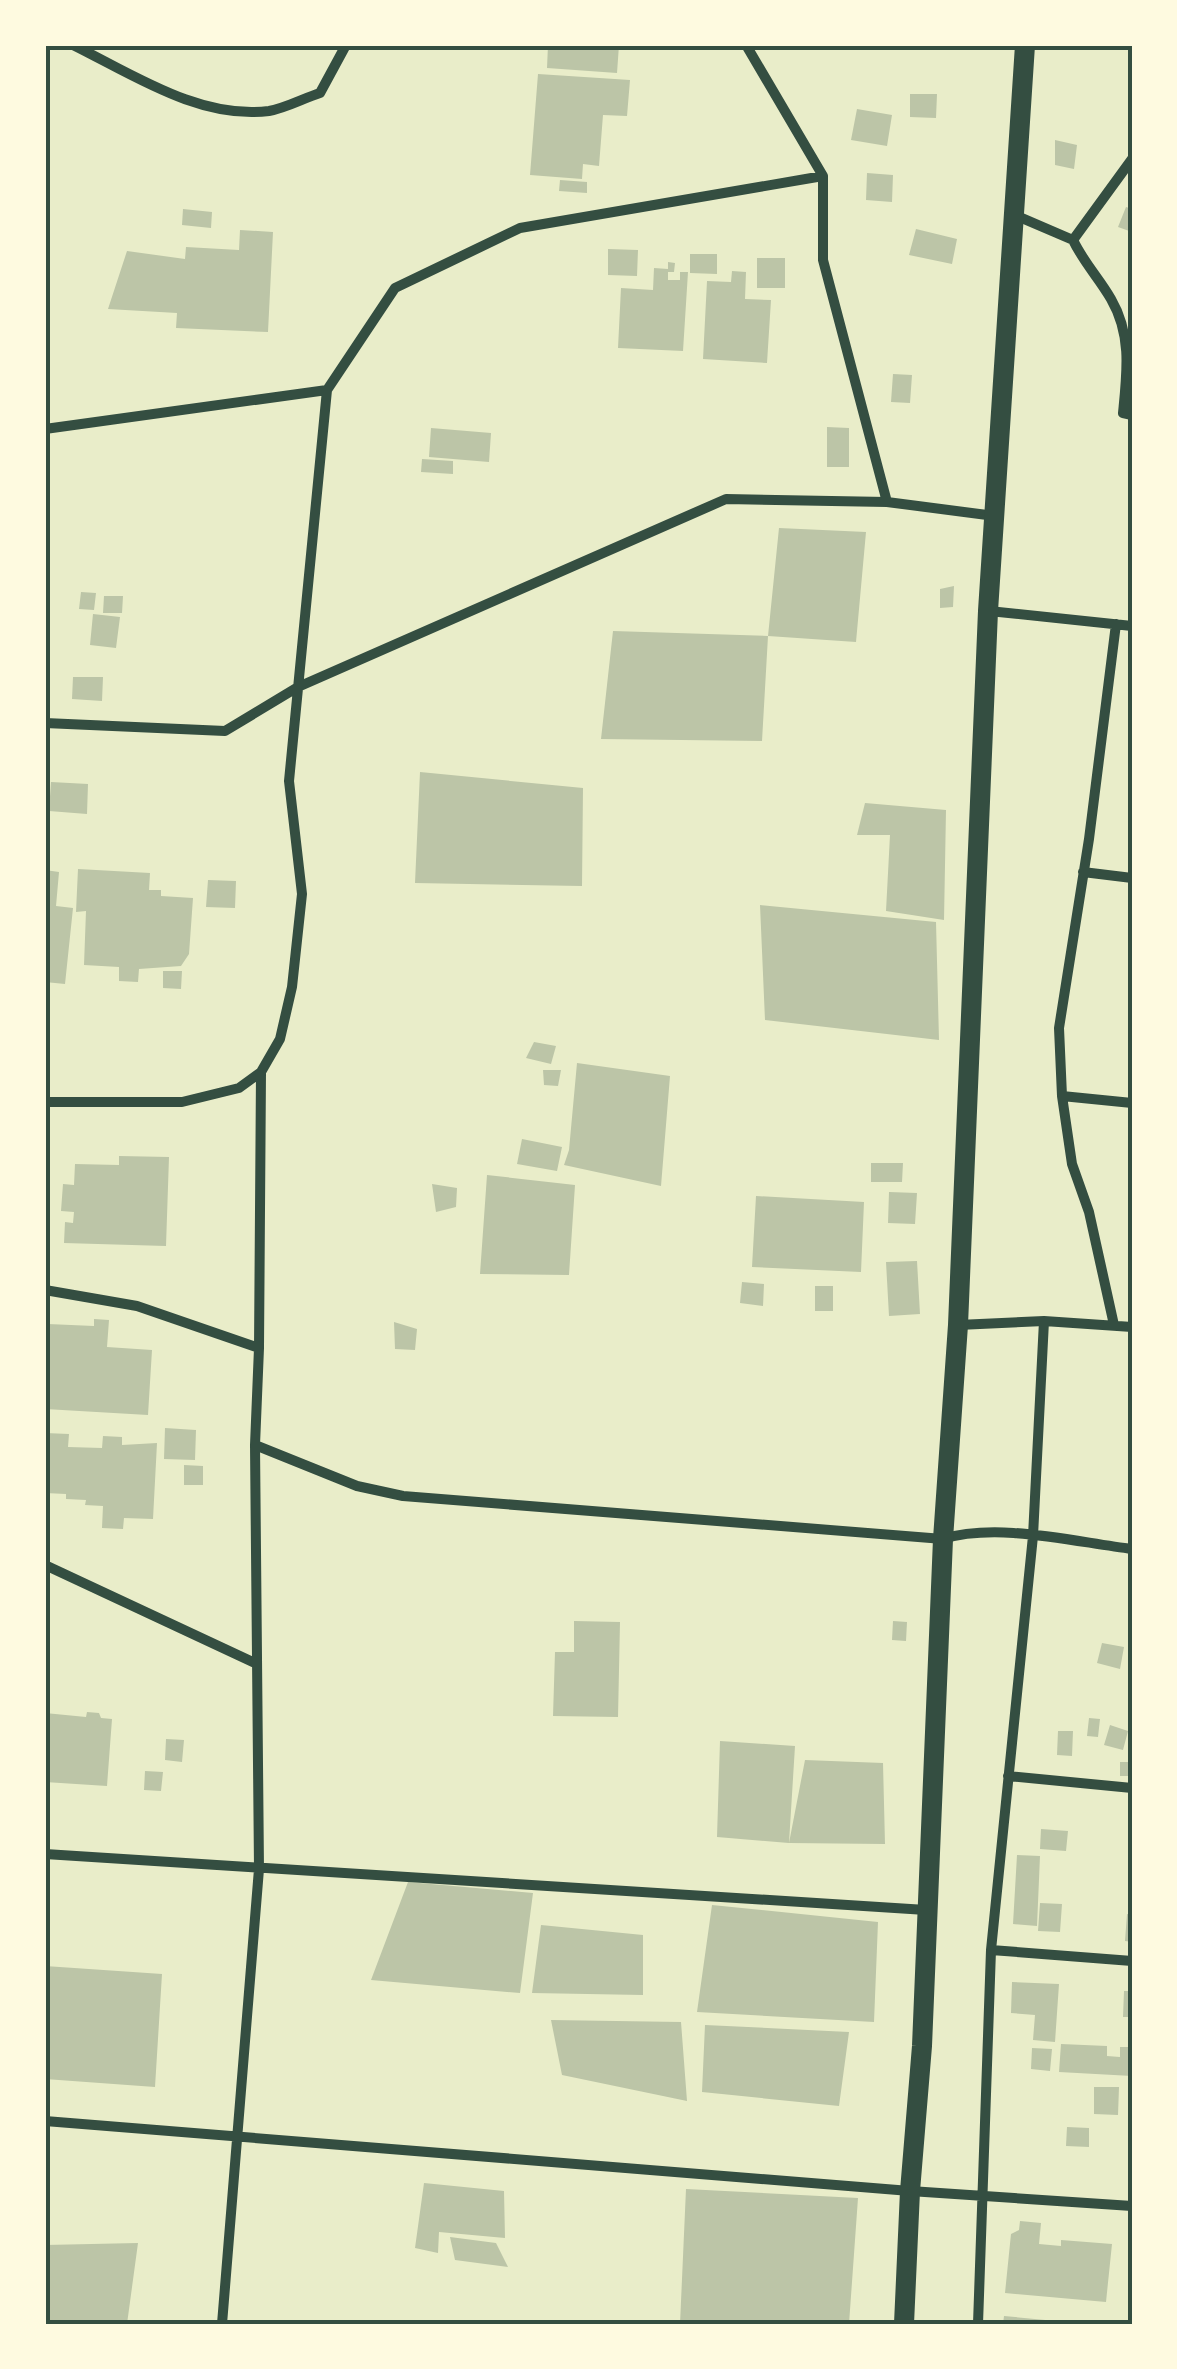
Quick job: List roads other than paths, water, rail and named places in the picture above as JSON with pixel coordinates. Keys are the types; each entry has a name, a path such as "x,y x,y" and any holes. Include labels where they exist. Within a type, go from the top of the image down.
{"main road":[{"path":"904,2324 922,2046 942,1538 958,1325 988,611 1025,45"}],"street":[{"path":"73,45 217,110 270,110 320,92 346,45"},
{"path":"746,45 824,176 823,260 887,502"},
{"path":"1073,240 1132,159"},
{"path":"45,1102 182,1102 239,1088 261,1072 280,1039 292,988 302,894 289,781 326,390 395,288 520,228 824,176"},
{"path":"1015,215 1073,240 1085,266 1110,296 1126,331 1124,413 1132,414"},
{"path":"45,429 326,390"},
{"path":"45,723 225,732 298,688 726,499 887,502 995,516"},
{"path":"988,611 1132,626"},
{"path":"1114,1325 1089,1212 1072,1164 1062,1096 1059,1028 1116,624"},
{"path":"1083,872 1132,878"},
{"path":"222,2324 259,1870 255,1445 260,1348 261,1072"},
{"path":"1062,1096 1132,1103"},
{"path":"45,1290 137,1306 260,1348"},
{"path":"978,2324 991,1950 1033,1536 1044,1322"},
{"path":"958,1325 1044,1322 1132,1327"},
{"path":"255,1445 356,1486 403,1496 942,1538 966,1532 1012,1534 1132,1549"},
{"path":"45,1565 257,1664"},
{"path":"1008,1776 1132,1788"},
{"path":"45,1854 926,1910"},
{"path":"991,1950 1132,1962"},
{"path":"45,2121 1132,2206"}]}
